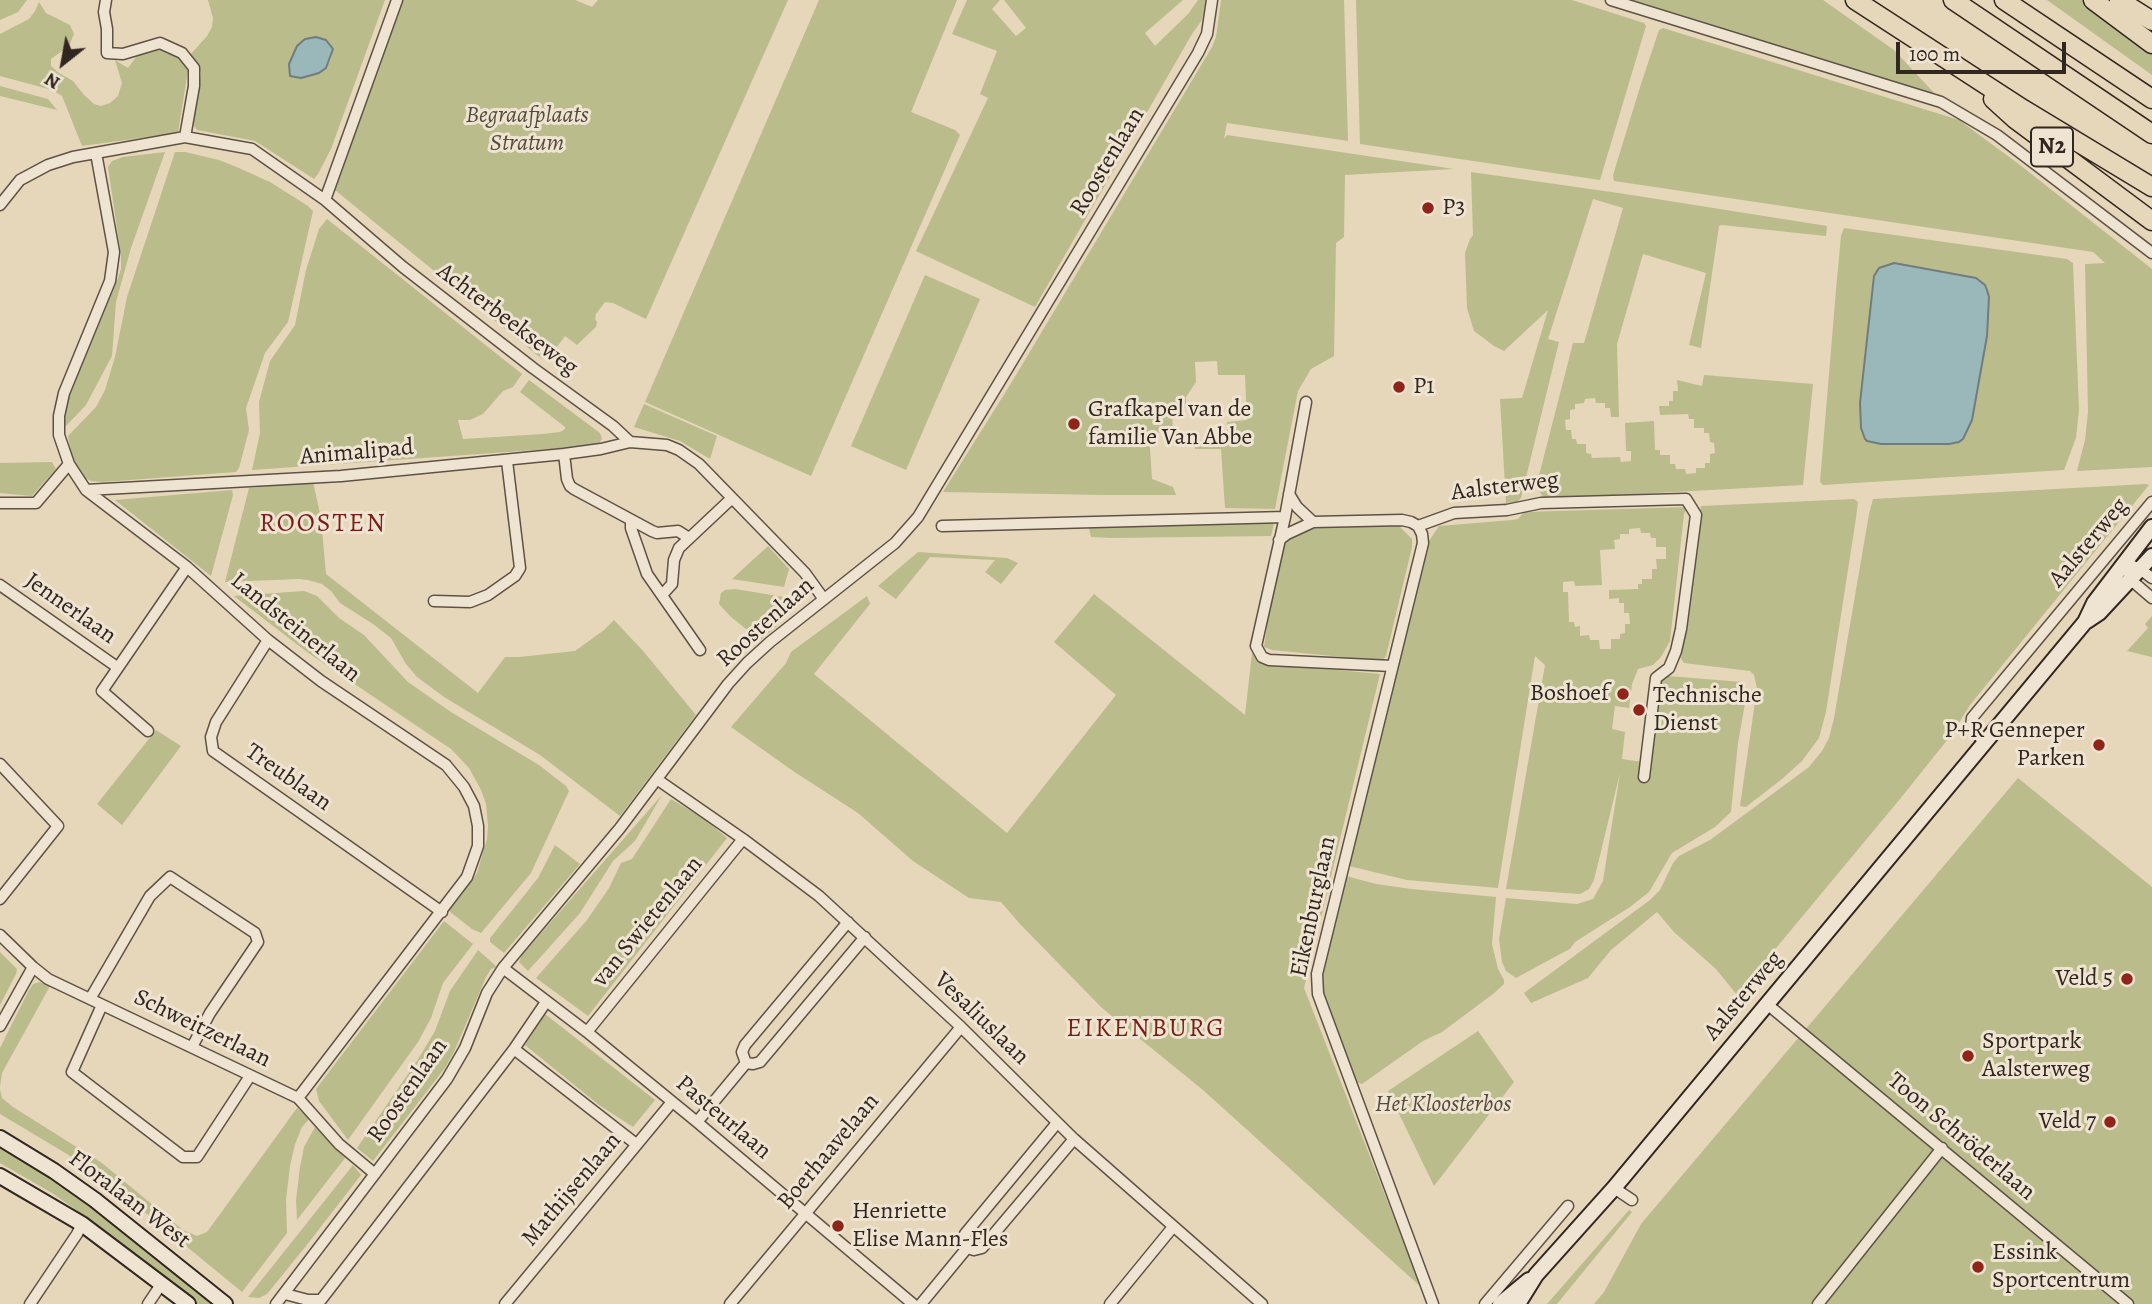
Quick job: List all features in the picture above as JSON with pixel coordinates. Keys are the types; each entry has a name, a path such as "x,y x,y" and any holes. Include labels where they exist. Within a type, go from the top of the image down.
{"highway":[{"name":"N2","path":"1855,0 2054,128 2152,187"},
{"path":"1953,0 2152,134"},
{"path":"2004,0 2152,99"},
{"path":"2093,0 2152,44"},
{"path":"2119,0 2152,21"},
{"name":"N2","path":"1957,66 2015,119 2152,221"}],"main road":[{"name":"Aalsterweg","path":"1500,1304 1536,1275 1614,1188 2085,622 2094,603 2152,527"},
{"name":"Aalsterweg","path":"2085,622 2141,576 2152,556"},
{"name":"Floralaan West","path":"0,1138 95,1200 225,1304"},
{"name":"Floralaan West","path":"0,1176 82,1224 188,1304"},
{"name":"Aalsterweg","path":"1518,1304 1536,1275"}],"street":[{"path":"106,0 104,12 107,53 123,54 160,43 183,53 194,68 194,86 185,137"},
{"path":"0,205 20,180 48,165 96,153 185,137 252,149 325,200 397,0"},
{"name":"Roostenlaan","path":"276,1304 447,1079 465,1048 487,993 503,968 620,828 728,684 770,642 895,543 918,517 1198,53 1207,34 1212,0"},
{"path":"1611,0 1941,102 1997,135 2152,253"},
{"name":"Landsteinerlaan","path":"96,153 114,252 110,281 64,393 59,416 60,435 69,464 86,489 187,567 268,640 321,681 446,765 464,787 474,806 478,846 467,877 298,1098"},
{"name":"Achterbeekseweg","path":"325,200 403,267 613,426 630,442"},
{"path":"1306,401 1285,517 1256,646 1262,657 1269,660 1392,666 1423,543 1418,526"},
{"path":"630,442 654,443 679,450 699,464 804,573 823,598"},
{"name":"Animalipad","path":"86,489 316,478 507,461 601,449 630,442"},
{"path":"564,454 570,486 657,533 678,531 689,538"},
{"path":"435,601 470,601 488,595 515,576 520,568 507,461"},
{"path":"0,503 36,503 69,464"},
{"path":"1279,540 1313,523 1297,507 1289,494"},
{"path":"662,595 672,584 676,554 689,538 731,499"},
{"name":"Aalsterweg","path":"1313,523 1402,520 1418,526 1454,513 1507,510 1541,503 1686,499 1696,515 1681,629 1669,668 1656,678 1644,777"},
{"name":"Aalsterweg","path":"1985,743 1971,727 1972,718 2152,502"},
{"path":"942,526 1285,517"},
{"path":"631,520 631,528 647,575 700,650"},
{"name":"Aalsterweg","path":"2125,563 2141,576 2152,598"},
{"name":"Jennerlaan","path":"148,731 102,691 187,567"},
{"name":"Jennerlaan","path":"0,585 117,667"},
{"name":"Treublaan","path":"268,640 216,722 211,737 213,751 442,912"},
{"name":"Eikenburglaan","path":"1392,666 1317,974 1318,994 1433,1304"},
{"path":"0,764 58,826 0,900"},
{"name":"Vesaliuslaan","path":"658,780 819,895 961,1027 1074,1139 1262,1304"},
{"name":"van Swietenlaan","path":"587,1032 743,839"},
{"path":"90,999 150,896 170,877 255,933 258,942 209,1013 192,1047"},
{"path":"746,1063 742,1052 745,1045 848,922"},
{"name":"Schweitzerlaan","path":"0,935 48,979 298,1098 339,1144 375,1174"},
{"path":"746,1063 760,1062 865,937"},
{"path":"0,1026 33,967"},
{"name":"Pasteurlaan","path":"503,968 587,1032 914,1304"},
{"path":"285,1294 308,1300 321,1300 514,1049 546,1002"},
{"name":"Toon Schröderlaan","path":"1767,1004 2128,1304"},
{"path":"102,1005 72,1072 183,1157 197,1157 250,1076"},
{"name":"Boerhaavelaan","path":"730,1304 961,1027"},
{"path":"514,1049 636,1144"},
{"path":"697,1122 746,1063"},
{"name":"Mathijsenlaan","path":"505,1304 672,1102"},
{"path":"967,1248 965,1234 1058,1123"},
{"path":"967,1248 982,1248 1074,1139"},
{"path":"1818,1304 1942,1148"},
{"path":"1614,1188 1632,1200"},
{"path":"1485,1304 1568,1206"},
{"path":"30,1304 82,1224"},
{"path":"1110,1304 1173,1227"},
{"path":"921,1304 967,1248"},
{"path":"148,1304 162,1283"}],"green space":[{"path":"0,0 27,0 18,12 0,20"},
{"path":"208,0 385,0 331,149 314,179 255,141 197,130 193,124 201,73 191,54 207,36 213,18","holes":["331,59 319,73 295,77 289,74"]},
{"name":"Begraafplaats Stratum","path":"402,0 575,0 592,7 598,0 788,0 646,319 613,303 605,302 596,314 596,327 577,345 565,336 557,347 554,345 547,351 542,359 335,190"},
{"path":"819,0 957,0 911,112 955,130 960,135 811,476 645,402"},
{"path":"967,0 1000,0 992,9 1016,36 1026,28 1004,0 1183,0 1145,33 1155,46 1188,14 1198,0 1206,0 1202,20 1035,307 916,251 988,98 980,94 997,51 952,34"},
{"path":"1221,0 1344,0 1348,141 1227,123 1224,139 1227,135 1454,169 1345,175 1344,237 1336,243 1334,356 1311,369 1298,391 1275,509 1225,508 1221,449 1195,449 1194,441 1212,440 1211,434 1227,434 1227,422 1247,420 1245,375 1218,375 1217,361 1195,362 1196,382 1186,397 1186,408 1172,409 1173,432 1149,433 1152,479 1173,487 1176,495 943,492 1212,47"},
{"path":"1356,0 1572,0 1644,23 1646,26 1600,180 1360,144"},
{"path":"1627,0 1823,0 1894,50 1937,96"},
{"path":"2047,0 2082,0 2152,52 2152,75"},
{"path":"39,2 46,13 70,25 74,34 69,46 51,59 51,66 73,81 94,104 101,106 110,103 118,96 122,83 115,60 128,68 136,57 157,47 179,55 188,70 178,133 82,146 62,96 52,90 0,76 0,34 29,19"},
{"path":"1663,28 1959,120 2152,269 2152,467 2077,471 2085,440 2088,412 2085,264 2105,263 2093,252 1614,181 1613,175 1641,84 1659,30"},
{"path":"0,86 48,99 57,110 0,96"},
{"path":"165,152 131,248 116,302 112,356 86,405 63,429 69,397 121,269 108,167 112,161 123,157"},
{"path":"175,152 219,160 239,168 270,182 313,211 288,322 265,353 246,408 249,430 236,472 91,481 83,477 75,465 68,436 96,407 105,390 115,357 127,297"},
{"path":"1471,172 1827,226 1826,236 1719,226 1701,348 1689,345 1706,273 1643,254 1617,344 1619,417 1611,417 1610,408 1605,408 1605,403 1596,403 1595,398 1575,404 1575,409 1570,410 1570,419 1565,420 1566,430 1571,430 1572,439 1576,439 1577,444 1586,444 1586,453 1591,454 1592,458 1620,457 1621,462 1631,461 1631,451 1626,451 1625,423 1654,421 1655,450 1660,450 1660,455 1670,455 1670,464 1675,464 1676,469 1685,469 1686,474 1696,473 1696,468 1705,468 1705,463 1710,463 1710,454 1715,453 1709,433 1704,433 1704,428 1694,428 1694,419 1689,419 1688,414 1660,415 1659,406 1669,406 1669,401 1673,401 1673,391 1678,391 1677,380 1702,386 1704,375 1813,384 1803,485 1545,499 1536,487 1573,343 1584,343 1623,208 1593,199 1548,339 1559,342 1521,498 1517,502 1506,503 1500,399 1522,398 1548,310 1504,351 1474,331 1467,308 1465,253 1473,235"},
{"path":"327,219 522,374 513,387 503,391 483,414 470,420 458,420 463,439 543,434 565,429 520,392 529,380 600,433 602,439 599,443 594,446 252,470 260,433 259,402 270,361 295,325 306,270 319,229"},
{"path":"1844,228 2067,259 2073,263 2079,410 2076,438 2064,470 1823,485 1820,482 1841,236","holes":["1874,276 1976,278 1985,285 1989,298 1987,336 1972,420 1961,441 1949,444 1881,444 1867,441 1860,403"]},
{"path":"925,275 980,299 906,470 851,446"},
{"path":"644,404 717,436 710,459 680,441 634,427"},
{"path":"52,462 56,469 32,496 0,493 0,463"},
{"path":"313,482 321,518 326,574 478,693 505,657 575,651 614,620 644,652 696,715 620,816 540,755 444,697 417,677 391,638 340,603 322,584 299,579 225,582 249,488"},
{"path":"2149,485 1970,705 1952,734 1900,799 1737,995 1716,969 1674,932 1657,912 1611,950 1588,978 1531,1003 1524,993 1650,900 1660,890 1679,856 1710,840 1809,767 1822,751 1829,738 1834,718 1873,499"},
{"path":"232,490 233,495 211,576 115,500"},
{"path":"1854,499 1858,502 1856,518 1826,712 1819,738 1802,761 1782,779 1746,807 1740,806 1757,688 1754,675 1750,671 1684,663 1680,657 1701,506"},
{"path":"1687,507 1670,641 1653,665 1638,669 1632,684 1629,708 1615,706 1612,729 1625,732 1622,759 1649,763 1661,681 1668,676 1742,682 1747,692 1738,743 1731,812 1715,827 1672,853 1649,892 1630,907 1575,942 1570,949 1516,978 1506,971 1502,962 1499,939 1506,898 1577,904 1593,899 1603,881 1620,773 1594,880 1589,889 1580,894 1506,889 1545,665 1535,656 1498,888 1407,880 1349,866 1427,544 1439,526 1512,520 1518,519 1524,512","holes":["1640,528 1641,533 1650,533 1651,538 1656,538 1656,547 1666,547 1666,559 1656,559 1657,569 1652,569 1652,579 1642,579 1638,589 1609,590 1609,599 1619,598 1619,603 1624,603 1624,613 1629,613 1630,624 1625,624 1625,633 1620,634 1620,639 1611,639 1611,649 1600,649 1599,640 1590,640 1589,635 1580,636 1580,626 1575,627 1574,622 1569,622 1568,592 1563,592 1563,582 1574,581 1575,586 1602,585 1600,550 1615,549 1614,540 1620,539 1620,534 1629,534 1629,529"]},
{"path":"1087,519 1274,523 1271,536 1112,538 1091,537"},
{"path":"1396,523 1412,539 1412,547 1386,656 1382,661 1264,647 1282,542 1307,526"},
{"path":"768,546 789,569 784,587 732,579"},
{"path":"918,552 1007,558 1018,563 1001,584 985,572 995,560 930,557 896,599 878,586"},
{"path":"735,589 784,597 788,610 777,626 761,639 731,617 719,604 721,593"},
{"path":"304,591 317,596 339,618 364,635 408,682 451,712 539,765 569,791 531,873 481,933 449,911 477,873 487,839 486,804 469,768 451,749 307,652 234,596"},
{"path":"1094,594 1245,715 1252,653 1258,659 1284,665 1380,674 1304,988 1421,1287 1203,1090 1102,1008 1001,902 969,898 913,861 858,813 731,727 786,663 791,652 867,596 870,604 814,674 1007,833 1116,695 1054,642"},
{"path":"2152,616 2152,657 2127,651 2148,628 2145,624"},
{"path":"156,730 181,746 122,825 97,804"},
{"name":"Sportpark Aalsterweg","path":"2018,778 2152,887 2152,1304 1594,1304 1604,1292 1641,1224"},
{"path":"662,795 635,841 613,861 580,913 528,971 519,962 522,955"},
{"path":"671,799 706,820 727,838 588,1016 536,978 587,920 609,888 621,863 632,859"},
{"path":"555,845 580,864 504,953 490,942 490,938 538,878"},
{"path":"1346,876 1411,889 1496,897 1492,944 1498,969 1504,980 1504,984 1493,994 1442,1032 1423,1041 1362,1084 1356,1082 1321,986 1321,972"},
{"path":"444,921 473,944 443,983 431,1018 418,1042 348,1140 319,1101 316,1089"},
{"path":"478,950 497,967 491,969 486,977 445,1068 373,1161 357,1148 417,1061 435,1031 450,991"},
{"path":"0,952 17,969 0,1005"},
{"path":"40,982 50,986 2,1073 0,1087 0,1048 29,990 33,984"},
{"path":"545,1014 655,1100 633,1127 599,1105 525,1045"},
{"name":"Het Kloosterbos","path":"1478,1031 1514,1082 1434,1186 1388,1091"},
{"path":"0,1089 2,1098 13,1107 102,1163 183,1230 197,1236 207,1232 297,1108 309,1119 302,1127 295,1144 290,1166 286,1200 287,1233 242,1292 108,1182 0,1114"},
{"path":"315,1127 345,1158 297,1220 296,1200 300,1167 304,1147"},
{"path":"0,1146 90,1205 216,1304 194,1304 93,1222 52,1193 0,1163"},
{"path":"353,1165 361,1175 306,1246 267,1294 259,1298 248,1297"},
{"path":"1629,1210 1632,1212 1557,1304 1547,1304"}],"water":[{"path":"316,37 326,40 333,49 326,68 301,78 290,76 289,64 297,46 305,39"},
{"path":"1894,263 1976,278 1987,290 1987,336 1972,420 1959,442 1881,444 1867,441 1861,428 1860,403 1874,276 1879,268"}],"place":[{"name":"P3","path":"1428,208"},
{"name":"P1","path":"1399,387"},
{"name":"Grafkapel van de familie Van Abbe","path":"1074,424"},
{"name":"Boshoef","path":"1623,694"},
{"name":"Technische Dienst","path":"1639,710"},
{"name":"P+R Genneper Parken","path":"2099,745"},
{"name":"Veld 5","path":"2127,979"},
{"name":"Sportpark Aalsterweg","path":"1968,1056"},
{"name":"Veld 7","path":"2110,1122"},
{"name":"Henriette Elise Mann-Fles","path":"838,1226"},
{"name":"Essink Sportcentrum","path":"1978,1267"}],"district":[{"name":"ROOSTEN","path":"323,525"},
{"name":"EIKENBURG","path":"1146,1030"}]}
